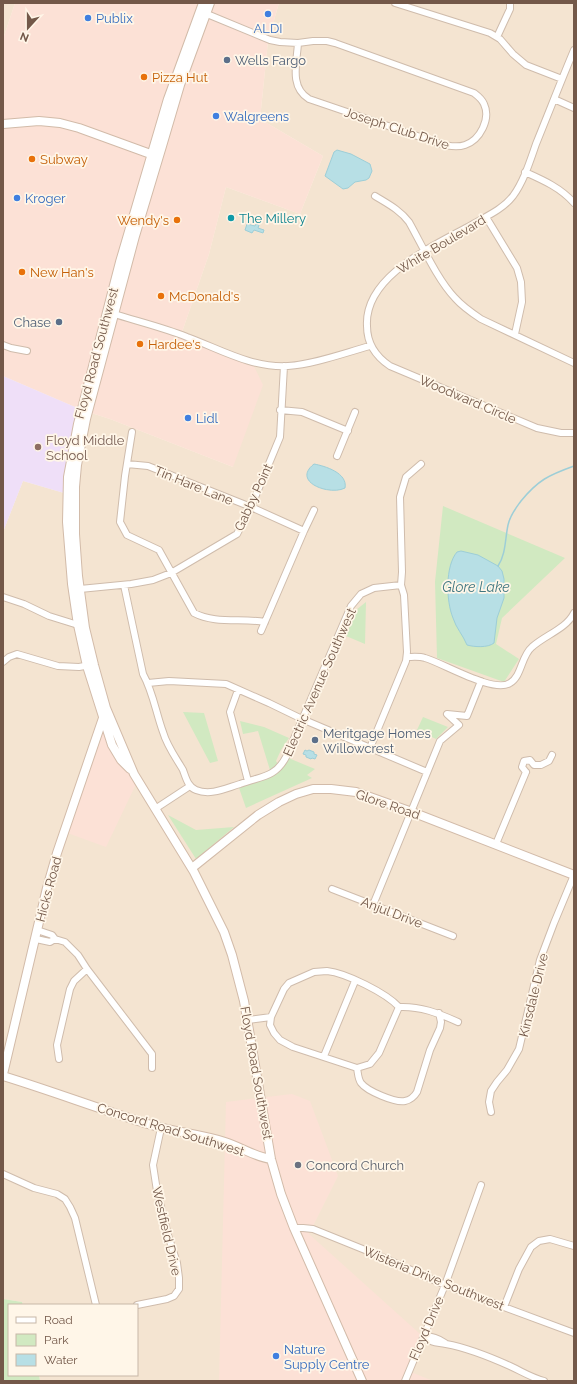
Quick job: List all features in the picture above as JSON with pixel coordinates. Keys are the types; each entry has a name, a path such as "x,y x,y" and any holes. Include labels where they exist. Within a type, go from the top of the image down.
{"main road":[{"name":"Floyd Road Southwest","path":"155,155 168,99 203,3"},
{"name":"Floyd Road Southwest","path":"134,774 121,760 112,745 93,688 76,556 74,511 77,465 86,419 111,313 120,262 155,155 210,3"},
{"path":"3,124 39,121 60,123 79,128 155,155"},
{"name":"Floyd Road Southwest","path":"111,313 78,424 68,477 67,522 69,554 78,625 90,665 106,708 134,774 192,868 228,941 241,985 271,1159 281,1194 294,1228 362,1381"},
{"path":"93,688 96,715 95,740"},
{"name":"Hicks Road","path":"3,1075 36,939 38,922 52,870 106,708"},
{"path":"89,759 98,742 101,740 105,740 112,745"},
{"name":"Glore Road","path":"192,868 258,815 279,802 296,794 313,789 331,789 356,792 412,812 574,875"},
{"name":"Concord Road Southwest","path":"3,1075 161,1128 225,1142 260,1157 271,1159"}],"street":[{"path":"395,3 490,33 498,37 513,54 526,65 562,79"},
{"path":"498,37 510,9 510,3"},
{"name":"Joseph Club Drive","path":"206,14 270,40 298,43 313,41 327,41 335,43 474,92 485,105 487,114 482,130 472,142 458,146 450,146 430,141 309,99 300,93 296,85 298,43"},
{"name":"White Boulevard","path":"370,346 366,323 369,307 372,298 391,275 425,251 486,217 505,204 513,196 525,172 574,50"},
{"path":"554,99 574,108"},
{"path":"525,172 558,189 568,196 574,203"},
{"path":"375,196 402,213 409,222 443,282 454,297 472,313 481,319 574,363"},
{"path":"486,217 517,268 521,282 522,302 515,334"},
{"path":"111,313 186,336 247,361 270,366 284,366 317,361 370,346"},
{"path":"3,345 27,351"},
{"name":"Woodward Circle","path":"370,346 384,362 403,372 537,428 551,432 574,433"},
{"name":"Gabby Point","path":"80,589 124,585 153,580 171,573 237,534 251,507 280,437 280,410 284,366"},
{"path":"280,410 302,412 348,431"},
{"path":"337,456 355,412"},
{"path":"132,432 120,522 127,535 158,550 194,613 203,618 254,620 265,622"},
{"name":"Tin Hare Lane","path":"127,464 148,466 251,507 304,531"},
{"path":"370,748 407,657 404,595 401,585 400,497 406,477 421,464"},
{"path":"261,630 314,510"},
{"path":"124,585 143,674 148,683 164,736 190,786 155,809"},
{"name":"Electric Avenue Southwest","path":"190,786 196,790 207,792 216,791 269,775 280,767 351,606 362,594 374,588 401,585"},
{"path":"3,597 24,604 49,616 78,625"},
{"path":"407,657 424,658 481,682 496,686 505,686 510,684 516,676 526,654 531,647 563,625 574,613"},
{"path":"3,662 9,657 17,654 58,666 90,665"},
{"path":"148,683 169,682 224,684 427,772"},
{"path":"373,905 440,741 459,725 447,714 467,716 481,682"},
{"path":"238,690 230,712 248,781"},
{"path":"534,765 545,764 549,761 552,755"},
{"path":"526,772 522,767 524,761 530,760 534,765"},
{"path":"526,772 532,771 534,765"},
{"path":"496,844 526,772"},
{"name":"Kinsdale Drive","path":"491,1112 489,1102 491,1091 507,1070 519,1049 540,960 574,875"},
{"name":"Anjul Drive","path":"332,889 453,936"},
{"path":"37,930 52,935 55,939 65,942 78,955 152,1054 152,1068"},
{"path":"36,939 50,942 55,939"},
{"path":"59,1060 57,1045 70,989 74,981 87,969"},
{"path":"399,1007 380,1053 370,1064 356,1068 324,1056 293,1047 280,1040 274,1034 270,1025 271,1017 284,989 289,983 314,972 336,972 383,993 399,1007 420,1008 439,1013 458,1022"},
{"path":"324,1056 355,981"},
{"path":"356,1068 361,1082 367,1089 395,1101 406,1101 414,1097 417,1092 430,1050 440,1028 441,1022 439,1013"},
{"path":"248,1020 271,1017"},
{"name":"Westfield Drive","path":"138,1305 167,1299 174,1296 179,1289 177,1263 168,1236 157,1191 153,1166 161,1128"},
{"path":"3,1174 34,1188 57,1194 65,1200 70,1207 96,1304"},
{"name":"Floyd Drive","path":"405,1381 445,1285 480,1185"},
{"name":"Wisteria Drive Southwest","path":"294,1228 313,1230 375,1254 445,1285 574,1333"},
{"path":"504,1307 519,1269 531,1247 539,1241 550,1239 574,1246"},
{"path":"424,1336 435,1338 445,1343 511,1366 529,1376 544,1381"}],"shaded area":[{"path":"3,3 15,3 3,39"},
{"path":"15,3 279,3 268,41 260,119 323,156 300,214 226,187 209,254 182,332 252,362 263,385 233,467 110,419 82,410 3,376 3,39"},
{"path":"279,3 574,3 574,1381 40,1381 39,1376 138,1376 138,1304 23,1304 22,1302 3,1299 3,532 23,481 64,493 82,410 110,419 233,467 182,332 209,254 226,187 300,214 323,156 260,119 268,41"},
{"name":"Floyd Middle School","path":"3,376 82,410 64,493 23,481 3,532"},
{"path":"105,718 137,782 106,847 62,831"},
{"path":"292,1094 310,1101 338,1176 309,1234 419,1333 425,1336 411,1372 433,1381 219,1381 226,1102"}],"green space":[{"path":"443,506 565,558 502,618 496,644 519,659 504,682 437,658 435,582"},
{"path":"366,602 365,644 346,636 356,610"},
{"path":"183,712 204,713 218,761 210,763"},
{"path":"423,717 448,727 436,739 417,730"},
{"path":"240,721 264,727 289,738 276,761 278,764 270,770 258,731 243,734"},
{"path":"286,757 315,769 307,775 312,778 246,808 238,785 283,765"},
{"path":"168,815 196,830 234,827 196,859"},
{"path":"3,1299 22,1302 23,1304 8,1304 8,1376 39,1376 40,1381 3,1381"}],"water":[{"path":"337,150 351,154 370,164 372,171 369,178 355,182 348,188 343,189 325,176 334,152"},
{"path":"247,224 255,226 256,224 259,225 258,228 264,230 263,233 254,230 252,233 245,230"},
{"path":"314,464 324,466 339,474 343,478 345,488 331,490 315,486 310,482 307,476 308,471"},
{"name":"Glore Lake","path":"461,551 478,555 498,566 502,571 504,579 504,598 497,618 494,643 488,646 477,647 467,645 454,622 449,602 448,584 450,566 453,558 457,552"},
{"path":"305,750 314,752 314,754 317,755 315,759 306,757 306,755 303,754"}],"waterway":[{"path":"498,566 504,551 510,518 521,501 544,479 574,466"}],"place":[{"name":"ALDI","path":"268,14"},
{"name":"Publix","path":"88,18"},
{"name":"Wells Fargo","path":"227,60"},
{"name":"Pizza Hut","path":"144,77"},
{"name":"Walgreens","path":"216,116"},
{"name":"Subway","path":"32,159"},
{"name":"Kroger","path":"17,198"},
{"name":"The Millery","path":"231,218"},
{"name":"Wendy's","path":"177,220"},
{"name":"New Han's","path":"22,272"},
{"name":"McDonald's","path":"161,296"},
{"name":"Chase","path":"59,322"},
{"name":"Hardee's","path":"140,344"},
{"name":"Lidl","path":"188,418"},
{"name":"Floyd Middle School","path":"38,447"},
{"name":"Meritgage Homes Willowcrest","path":"315,740"},
{"name":"Concord Church","path":"298,1165"},
{"name":"Nature Supply Centre","path":"276,1356"}]}
